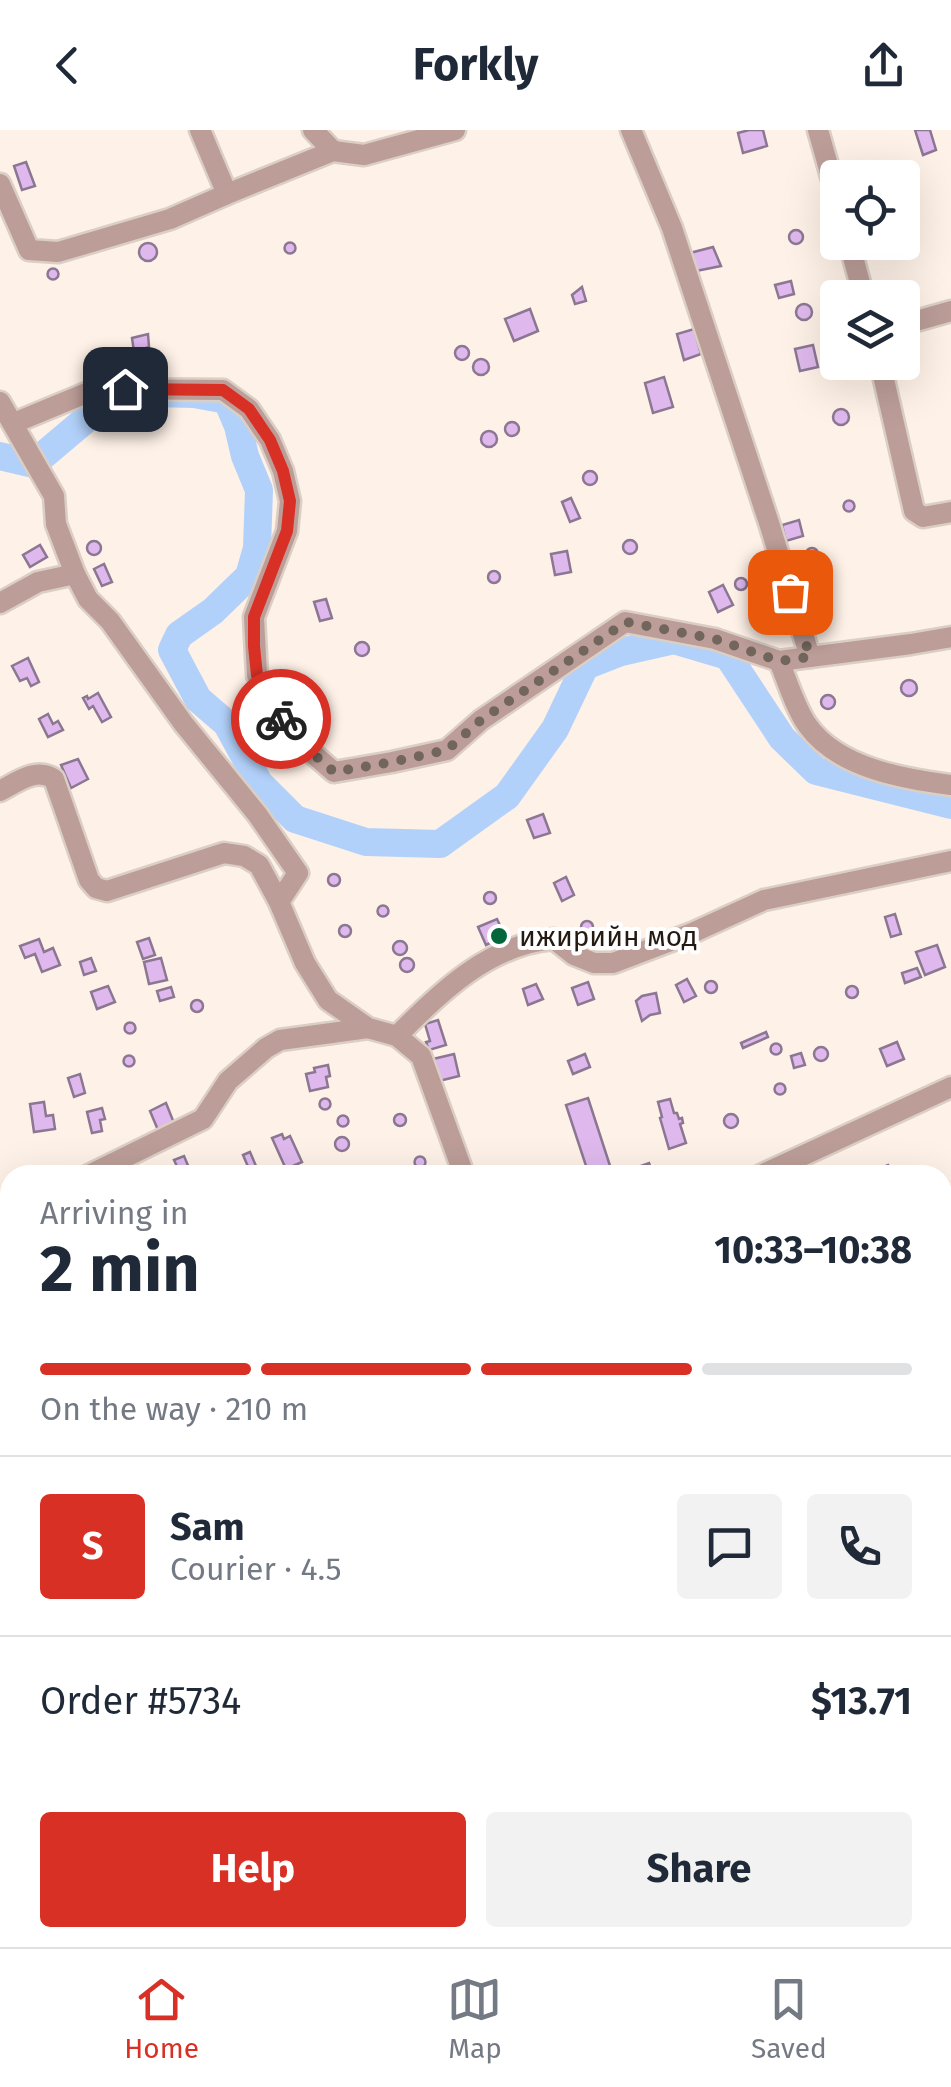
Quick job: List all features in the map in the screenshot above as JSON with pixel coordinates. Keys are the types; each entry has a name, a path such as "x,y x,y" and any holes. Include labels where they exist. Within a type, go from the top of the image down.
{"street":[{"path":"200,130 227,194"},
{"path":"313,130 333,151"},
{"path":"0,184 29,250 58,252 170,220 333,151 364,155 455,130"},
{"path":"631,130 672,228 810,657"},
{"path":"818,130 826,160"},
{"path":"920,320 951,311"},
{"path":"884,380 914,511 923,517 951,512"},
{"path":"16,427 96,389 223,390 249,409 270,440 290,501 287,531 254,617 257,675 289,733 334,772 447,750 481,720 626,622 715,639 779,661 951,637"},
{"path":"0,402 54,496 56,524 88,599 110,622 298,872 279,902"},
{"path":"0,603 38,582 75,574"},
{"path":"779,661 806,725 824,744 864,767 951,784"},
{"path":"0,791 36,774 54,779 89,880 96,888 108,892 224,852 244,856 259,865 305,963 328,1000 368,1028 397,1036 421,1056 460,1165"},
{"path":"397,1036 460,977 532,940 554,938 574,955 612,963 764,900 951,861"},
{"path":"110,1165 203,1119 228,1081 280,1040 368,1028"},
{"path":"783,1165 951,1087"}],"building":[{"path":"763,130 767,146 743,153 738,133"},
{"path":"915,130 930,130 936,150 923,155"},
{"path":"26,162 35,186 22,190 14,166"},
{"path":"796,230 803,237 796,244 789,237"},
{"path":"148,243 157,252 148,261 139,252"},
{"path":"290,243 295,248 290,253 285,248"},
{"path":"713,247 721,266 691,272 686,254"},
{"path":"53,268 59,274 53,280 47,274"},
{"path":"791,281 794,294 779,298 775,285"},
{"path":"582,287 586,301 575,304 572,295"},
{"path":"804,304 812,312 804,320 796,312"},
{"path":"530,309 538,331 514,341 505,319"},
{"path":"694,329 701,354 684,360 677,334"},
{"path":"148,334 149,347 134,352 132,338"},
{"path":"813,345 818,367 800,371 795,349"},
{"path":"462,346 469,353 462,360 455,353"},
{"path":"481,359 489,367 481,375 473,367"},
{"path":"664,377 673,407 653,413 645,383"},
{"path":"841,409 849,417 841,425 833,417"},
{"path":"512,422 519,429 512,436 505,429"},
{"path":"489,431 497,439 489,447 481,439"},
{"path":"590,471 597,478 590,485 583,478"},
{"path":"571,498 580,518 570,522 562,502"},
{"path":"849,500 855,506 849,512 843,506"},
{"path":"799,520 803,536 786,541 782,525"},
{"path":"630,540 637,547 630,554 623,547"},
{"path":"94,541 101,548 94,555 87,548"},
{"path":"40,545 47,557 30,567 23,555"},
{"path":"812,548 818,554 812,560 806,554"},
{"path":"567,551 571,572 555,575 551,554"},
{"path":"803,553 807,568 794,572 789,558"},
{"path":"104,564 112,582 102,586 94,569"},
{"path":"489,572 499,572 499,582 489,582"},
{"path":"741,578 747,584 741,590 735,584"},
{"path":"723,585 733,605 718,612 709,592"},
{"path":"326,599 332,618 320,621 314,602"},
{"path":"786,605 789,615 773,620 770,610"},
{"path":"362,642 369,649 362,656 355,649"},
{"path":"28,658 39,682 31,686 27,678 20,681 12,666"},
{"path":"909,680 917,688 909,696 901,688"},
{"path":"98,693 111,717 102,722 83,698"},
{"path":"828,695 835,702 828,709 821,702"},
{"path":"48,714 53,724 58,721 63,730 48,737 39,719"},
{"path":"78,759 88,779 71,788 61,765"},
{"path":"543,814 550,833 534,838 527,820"},
{"path":"334,874 340,880 334,886 328,880"},
{"path":"566,877 574,895 562,901 554,883"},
{"path":"490,892 496,898 490,904 484,898"},
{"path":"383,905 389,911 383,917 377,911"},
{"path":"895,914 901,934 891,937 885,917"},
{"path":"497,919 505,936 486,945 478,927"},
{"path":"582,922 592,922 592,932 582,932"},
{"path":"345,925 351,931 345,937 339,931"},
{"path":"149,938 155,955 143,959 137,942"},
{"path":"39,939 44,952 53,948 60,965 42,972 35,954 25,958 20,946"},
{"path":"400,941 407,948 400,955 393,948"},
{"path":"937,945 945,967 925,975 916,952"},
{"path":"91,958 96,971 84,975 80,962"},
{"path":"161,958 167,980 149,984 144,962"},
{"path":"407,958 414,965 407,972 400,965"},
{"path":"917,968 921,977 905,983 902,973"},
{"path":"687,979 696,996 684,1002 676,985"},
{"path":"711,981 717,987 711,993 705,987"},
{"path":"588,982 594,999 578,1005 572,988"},
{"path":"536,984 543,999 528,1005 523,989"},
{"path":"108,986 115,1002 97,1009 91,992"},
{"path":"852,986 858,992 852,998 846,992"},
{"path":"171,987 174,997 160,1001 157,991"},
{"path":"656,993 660,1013 642,1021 636,1001"},
{"path":"197,1000 203,1006 197,1012 191,1006"},
{"path":"438,1020 446,1045 429,1050 425,1024"},
{"path":"130,1022 136,1028 130,1034 124,1028"},
{"path":"766,1032 768,1037 743,1048 741,1043"},
{"path":"897,1042 904,1059 887,1066 880,1049"},
{"path":"776,1043 782,1049 776,1055 770,1049"},
{"path":"821,1047 828,1054 821,1061 814,1054"},
{"path":"801,1053 805,1065 794,1068 791,1056"},
{"path":"454,1054 459,1076 439,1081 433,1059"},
{"path":"585,1054 590,1067 573,1074 568,1061"},
{"path":"129,1055 135,1061 129,1067 123,1061"},
{"path":"328,1065 328,1087 310,1091 306,1074"},
{"path":"80,1074 85,1093 74,1097 68,1078"},
{"path":"780,1083 786,1089 780,1095 774,1089"},
{"path":"325,1098 331,1104 325,1110 319,1104"},
{"path":"588,1098 610,1165 586,1165 566,1105"},
{"path":"670,1099 674,1113 682,1118 686,1143 669,1149 658,1102"},
{"path":"44,1102 46,1116 53,1115 55,1129 34,1132 30,1104"},
{"path":"166,1103 174,1123 158,1130 150,1111"},
{"path":"102,1108 102,1131 92,1133 87,1112"},
{"path":"400,1114 406,1120 400,1126 394,1120"},
{"path":"731,1114 738,1121 731,1128 724,1121"},
{"path":"343,1115 349,1121 343,1127 337,1121"},
{"path":"290,1136 302,1162 284,1165 272,1138"},
{"path":"342,1137 349,1144 342,1151 335,1144"},
{"path":"250,1152 256,1165 247,1165 243,1155"},
{"path":"184,1156 188,1165 176,1165 174,1160"},
{"path":"416,1158 424,1158 424,1165 416,1165"}],"waterway":[{"path":"0,456 33,464 104,404 153,393 227,400 259,490 257,548 249,576 213,611 179,635 172,650 198,699 227,724 259,783 295,819 366,842 440,844 507,796 555,729 585,666 621,652 674,640 728,656 782,738 816,771 951,805"}],"way so far":[{"path":"281,719 289,733 334,772 447,750 481,720 626,622 715,639 779,661 810,657 790,592"}],"place":[{"name":"ижирийн мод","path":"499,936"}],"route":[{"path":"125,389 223,390 249,409 270,440 290,501 287,531 254,617 254,646 257,675 281,719"}]}
